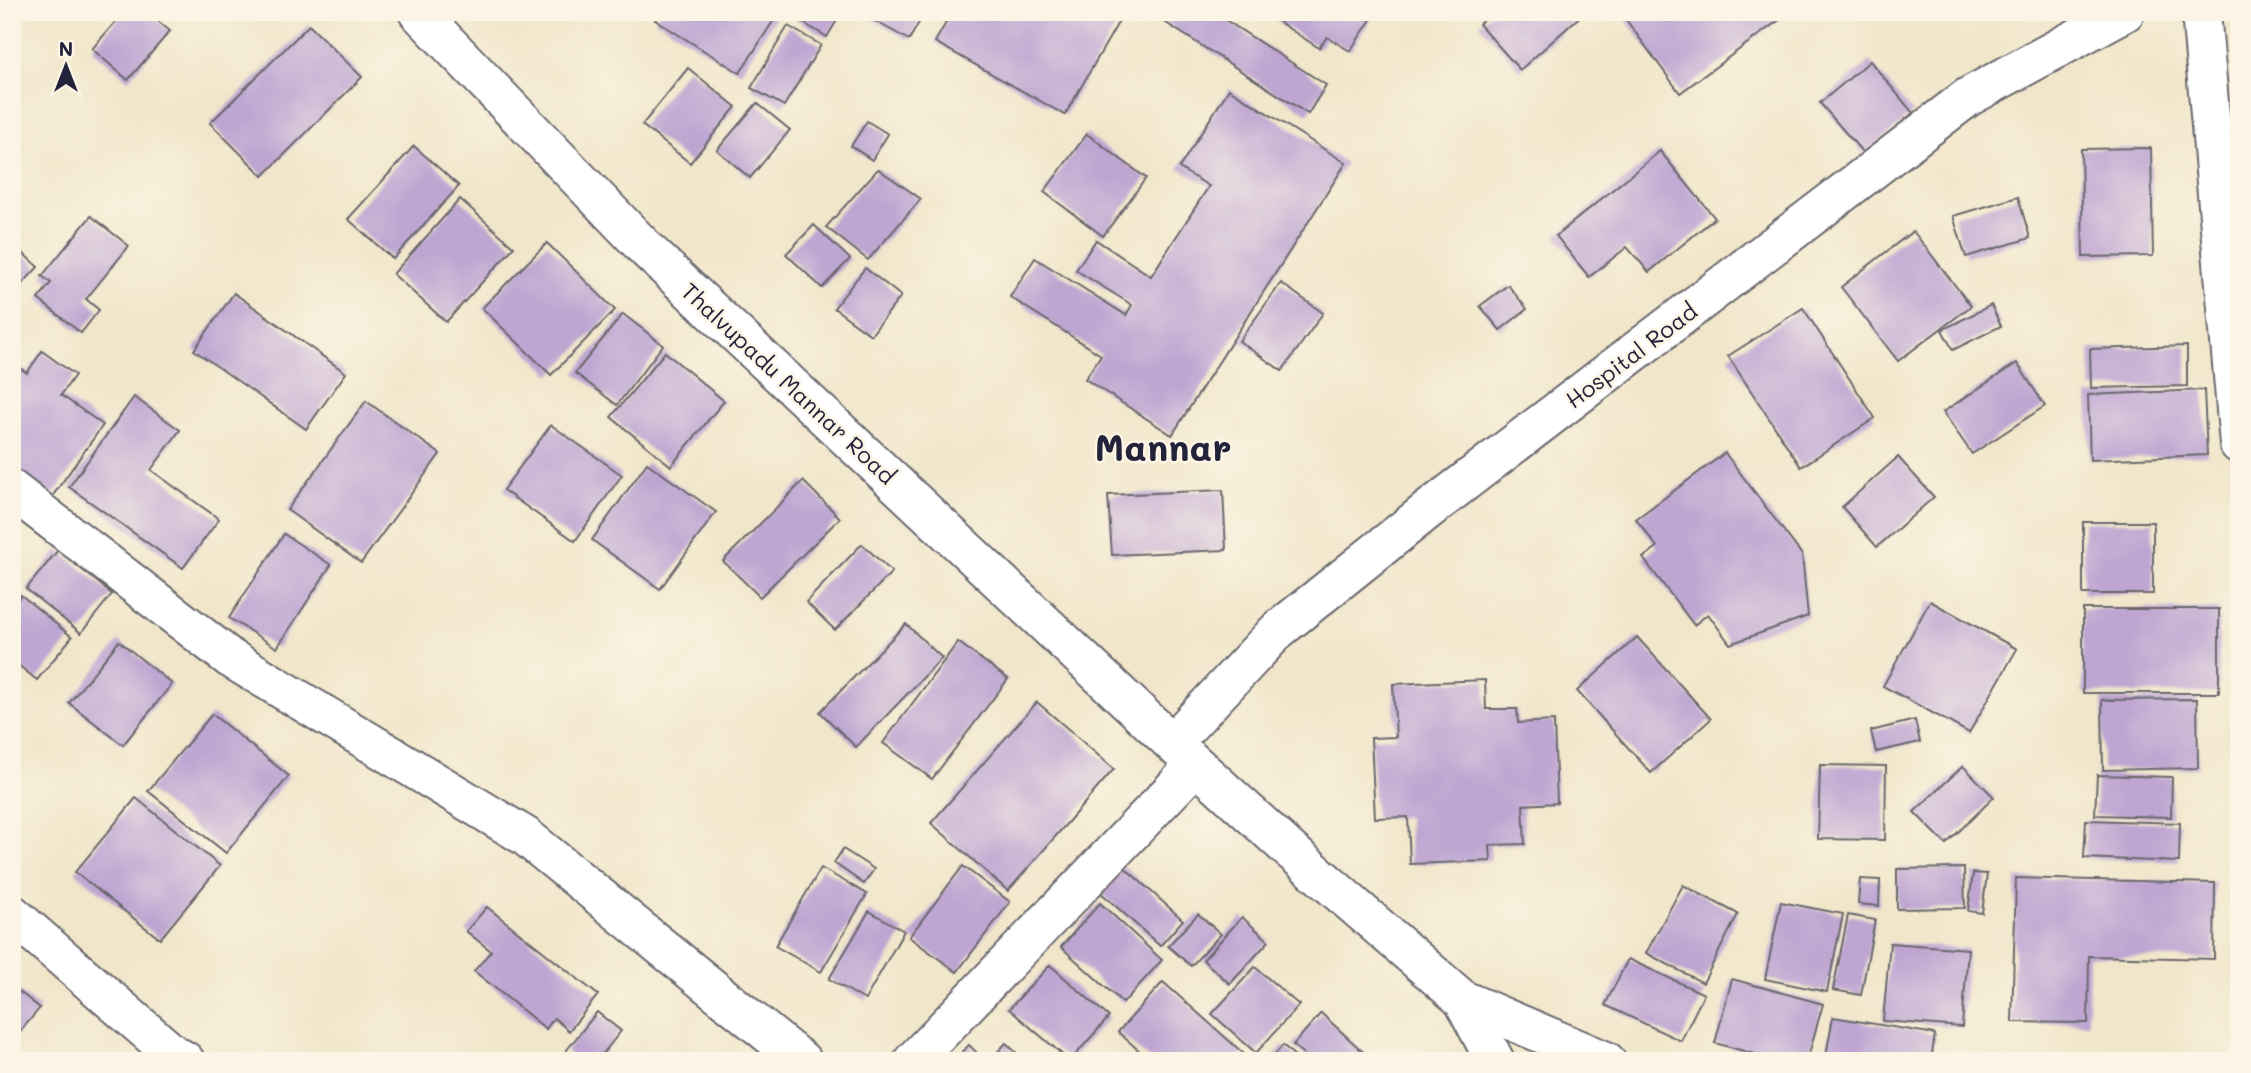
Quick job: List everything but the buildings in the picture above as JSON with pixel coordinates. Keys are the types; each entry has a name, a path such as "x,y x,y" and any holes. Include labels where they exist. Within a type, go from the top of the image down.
{"street":[{"name":"Thalvupadu Mannar Road","path":"418,12 647,250 1184,754 1463,1000"},
{"name":"Hospital Road","path":"913,1061 1184,754 1278,630 1439,501 1968,97 2125,12"},
{"path":"2201,12 2239,444"},
{"path":"12,490 230,658 526,836 802,1061"},
{"path":"12,914 173,1054 185,1061"},
{"path":"1463,1000 1494,1061"},
{"path":"1463,1000 1606,1061"}],"district":[{"name":"Mannar","path":"1163,446"}]}
